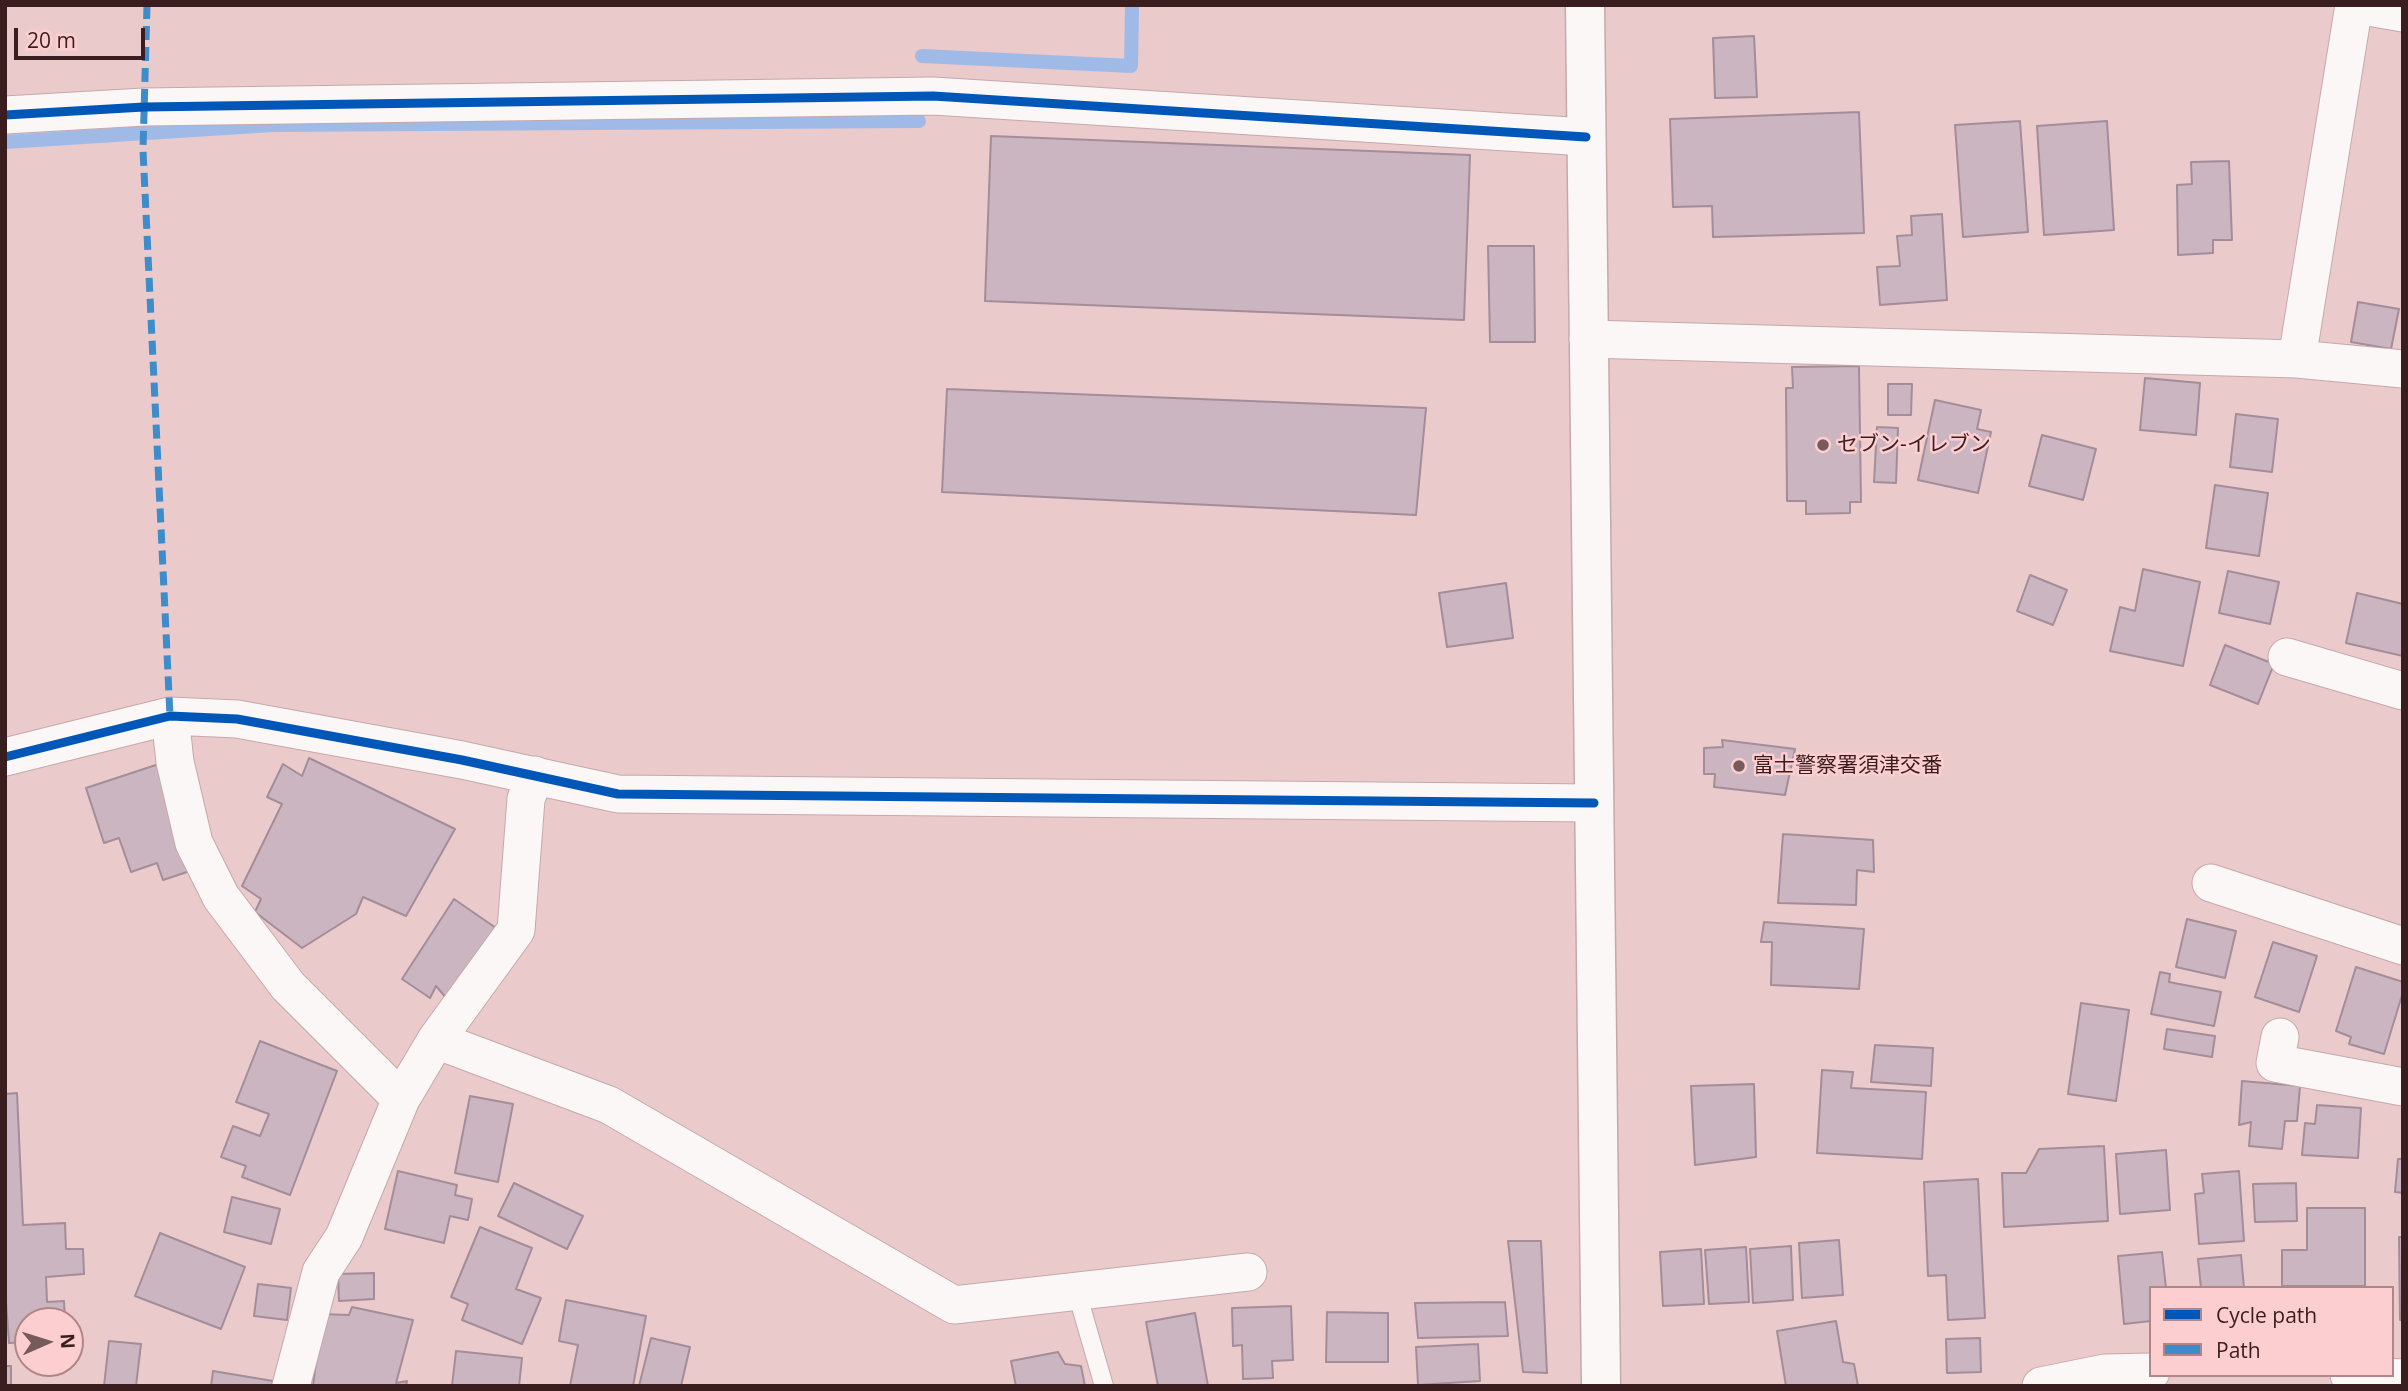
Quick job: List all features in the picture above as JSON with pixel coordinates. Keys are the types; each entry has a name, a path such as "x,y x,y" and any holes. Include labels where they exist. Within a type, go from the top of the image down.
{"street":[{"path":"1585,5 1601,1386"},
{"path":"2297,359 2355,5 2403,13"},
{"path":"5,115 144,107 933,96 1586,137"},
{"path":"1588,338 2297,359 2403,369"},
{"path":"2287,657 2403,691"},
{"path":"5,757 170,716 237,719 535,775 618,794 1594,803"},
{"path":"170,716 176,762 194,843 221,897 288,986 401,1099"},
{"path":"291,1386 321,1272 344,1237 401,1099 436,1040 516,930 526,799 535,775"},
{"path":"2211,883 2403,946"},
{"path":"2280,1037 2275,1063 2403,1087"},
{"path":"436,1040 609,1105 954,1305 1248,1272"},
{"path":"2041,1386 2105,1373 2149,1372"},
{"path":"2385,1377 2403,1378"}],"lane":[{"path":"1077,1293 1104,1386"}],"building":[{"path":"1754,36 1757,97 1715,98 1713,38"},
{"path":"1859,112 1864,233 1713,237 1712,206 1673,207 1670,119"},
{"path":"2020,121 2028,232 1963,237 1955,125"},
{"path":"2107,121 2114,230 2044,235 2037,126"},
{"path":"991,136 1470,155 1464,320 985,301"},
{"path":"2229,161 2232,240 2213,240 2213,253 2178,255 2177,185 2192,184 2191,162"},
{"path":"1942,214 1947,300 1880,305 1877,267 1900,266 1897,236 1912,235 1911,216"},
{"path":"1488,246 1534,246 1535,342 1490,342"},
{"path":"2358,302 2399,309 2391,349 2351,342"},
{"name":"セブン-イレブン","path":"1859,366 1861,502 1850,502 1850,513 1806,514 1806,501 1787,501 1786,388 1793,388 1792,367"},
{"path":"2145,378 2200,383 2196,435 2140,430"},
{"path":"1888,384 1912,384 1911,415 1888,415"},
{"path":"947,389 1426,408 1416,515 942,492"},
{"path":"1935,400 1981,410 1977,429 1991,432 1978,493 1918,480"},
{"path":"2236,414 2278,419 2272,472 2230,467"},
{"path":"1877,427 1898,428 1896,483 1874,482"},
{"path":"2042,435 2096,449 2083,500 2029,486"},
{"path":"2215,485 2268,493 2259,556 2206,548"},
{"path":"2143,569 2200,582 2183,666 2110,651 2120,607 2135,611"},
{"path":"2228,571 2279,582 2270,624 2219,613"},
{"path":"2030,575 2067,590 2053,625 2017,611"},
{"path":"1506,583 1513,638 1447,647 1439,593"},
{"path":"2357,593 2403,604 2403,656 2346,643"},
{"path":"2225,645 2274,664 2258,704 2210,685"},
{"path":"1722,740 1795,749 1785,795 1714,787 1715,774 1704,774 1704,748 1723,747"},
{"path":"309,758 455,829 406,916 363,897 356,914 302,948 255,912 261,899 242,886 282,804 267,797 283,764 302,776"},
{"path":"159,764 193,870 163,880 157,863 131,872 119,838 104,843 86,788"},
{"path":"1783,834 1873,840 1874,872 1857,870 1856,905 1778,903"},
{"path":"454,899 496,928 448,1000 436,986 430,998 402,979"},
{"path":"2187,919 2236,931 2225,978 2176,967"},
{"path":"1764,922 1864,929 1859,989 1771,985 1772,942 1761,942"},
{"path":"2273,942 2317,956 2299,1012 2255,997"},
{"path":"2356,967 2403,982 2403,992 2384,1054 2349,1044 2351,1037 2336,1031"},
{"path":"2160,972 2170,974 2169,982 2221,992 2214,1026 2151,1014"},
{"path":"2081,1003 2129,1010 2116,1101 2068,1094"},
{"path":"2167,1029 2215,1036 2212,1057 2164,1049"},
{"path":"260,1041 337,1071 290,1195 242,1177 246,1166 221,1157 233,1126 260,1136 269,1114 236,1102"},
{"path":"1875,1045 1933,1048 1931,1086 1871,1082"},
{"path":"1822,1070 1853,1072 1851,1088 1926,1092 1922,1159 1817,1153"},
{"path":"2242,1081 2300,1086 2297,1121 2285,1121 2282,1149 2249,1146 2251,1122 2239,1125"},
{"path":"1754,1084 1756,1157 1695,1165 1691,1086"},
{"path":"17,1093 23,1225 65,1223 66,1249 83,1249 84,1274 46,1277 47,1302 64,1301 64,1307 14,1307 14,1343 9,1343 5,1288 5,1094"},
{"path":"470,1096 513,1104 498,1182 455,1173"},
{"path":"2317,1105 2361,1108 2358,1158 2302,1155 2305,1123 2315,1124"},
{"path":"2104,1146 2108,1221 2004,1227 2002,1173 2026,1173 2039,1149"},
{"path":"2166,1150 2170,1210 2120,1214 2116,1154"},
{"path":"2398,1159 2403,1159 2403,1193 2395,1192"},
{"path":"398,1171 457,1185 455,1195 472,1199 468,1220 450,1216 444,1243 385,1229"},
{"path":"2239,1171 2244,1241 2199,1244 2195,1194 2204,1193 2202,1174"},
{"path":"1978,1179 1985,1318 1948,1320 1946,1275 1928,1276 1924,1182"},
{"path":"514,1183 583,1216 567,1249 498,1216"},
{"path":"2296,1183 2297,1221 2255,1222 2253,1184"},
{"path":"232,1197 280,1209 271,1244 224,1232"},
{"path":"2307,1208 2365,1208 2365,1286 2282,1286 2282,1250 2307,1250"},
{"path":"480,1227 532,1248 516,1289 541,1298 522,1344 462,1320 468,1304 451,1297"},
{"path":"160,1233 245,1267 221,1329 135,1296"},
{"path":"2399,1237 2403,1237 2403,1320 2400,1320"},
{"path":"1839,1240 1843,1295 1802,1298 1799,1243"},
{"path":"1508,1241 1541,1241 1547,1373 1523,1372"},
{"path":"1791,1246 1793,1300 1753,1303 1750,1249"},
{"path":"1746,1247 1749,1302 1709,1304 1705,1250"},
{"path":"1701,1249 1704,1304 1663,1306 1660,1252"},
{"path":"2162,1252 2166,1286 2149,1286 2149,1321 2124,1324 2118,1256"},
{"path":"2241,1255 2244,1286 2201,1286 2198,1259"},
{"path":"374,1273 374,1299 339,1301 338,1274"},
{"path":"258,1284 291,1288 287,1320 254,1316"},
{"path":"566,1300 646,1316 633,1386 570,1386 578,1345 559,1341"},
{"path":"1505,1302 1508,1336 1418,1338 1415,1303"},
{"path":"1291,1306 1293,1360 1272,1361 1273,1378 1243,1379 1242,1345 1233,1346 1232,1308"},
{"path":"352,1307 413,1320 396,1383 407,1381 406,1386 313,1386 322,1314 349,1315"},
{"path":"1327,1312 1388,1313 1388,1362 1326,1362"},
{"path":"1195,1313 1208,1386 1158,1386 1146,1322"},
{"path":"1836,1321 1843,1362 1854,1364 1858,1386 1786,1386 1777,1331"},
{"path":"651,1338 690,1347 681,1386 639,1386"},
{"path":"1980,1338 1981,1372 1947,1373 1946,1339"},
{"path":"109,1341 141,1344 136,1386 104,1386"},
{"path":"1478,1344 1480,1381 1418,1385 1416,1347"},
{"path":"456,1351 522,1358 519,1386 452,1386"},
{"path":"1058,1352 1065,1364 1081,1366 1085,1386 1016,1386 1011,1361"},
{"path":"5,1366 11,1366 11,1386 5,1386"},
{"path":"213,1371 273,1381 272,1386 211,1386"}],"waterway":[{"path":"922,56 1131,66 1132,5"},
{"path":"5,142 273,125 919,121"}],"marked path":[{"path":"147,5 143,150 170,716"}],"cycle path":[{"path":"5,115 144,107 933,96 1586,137"},
{"path":"5,757 170,716 237,719 462,760 618,794 1594,803"}],"place":[{"name":"セブン-イレブン","path":"1823,445"},
{"name":"富士警察署須津交番","path":"1739,766"}]}
